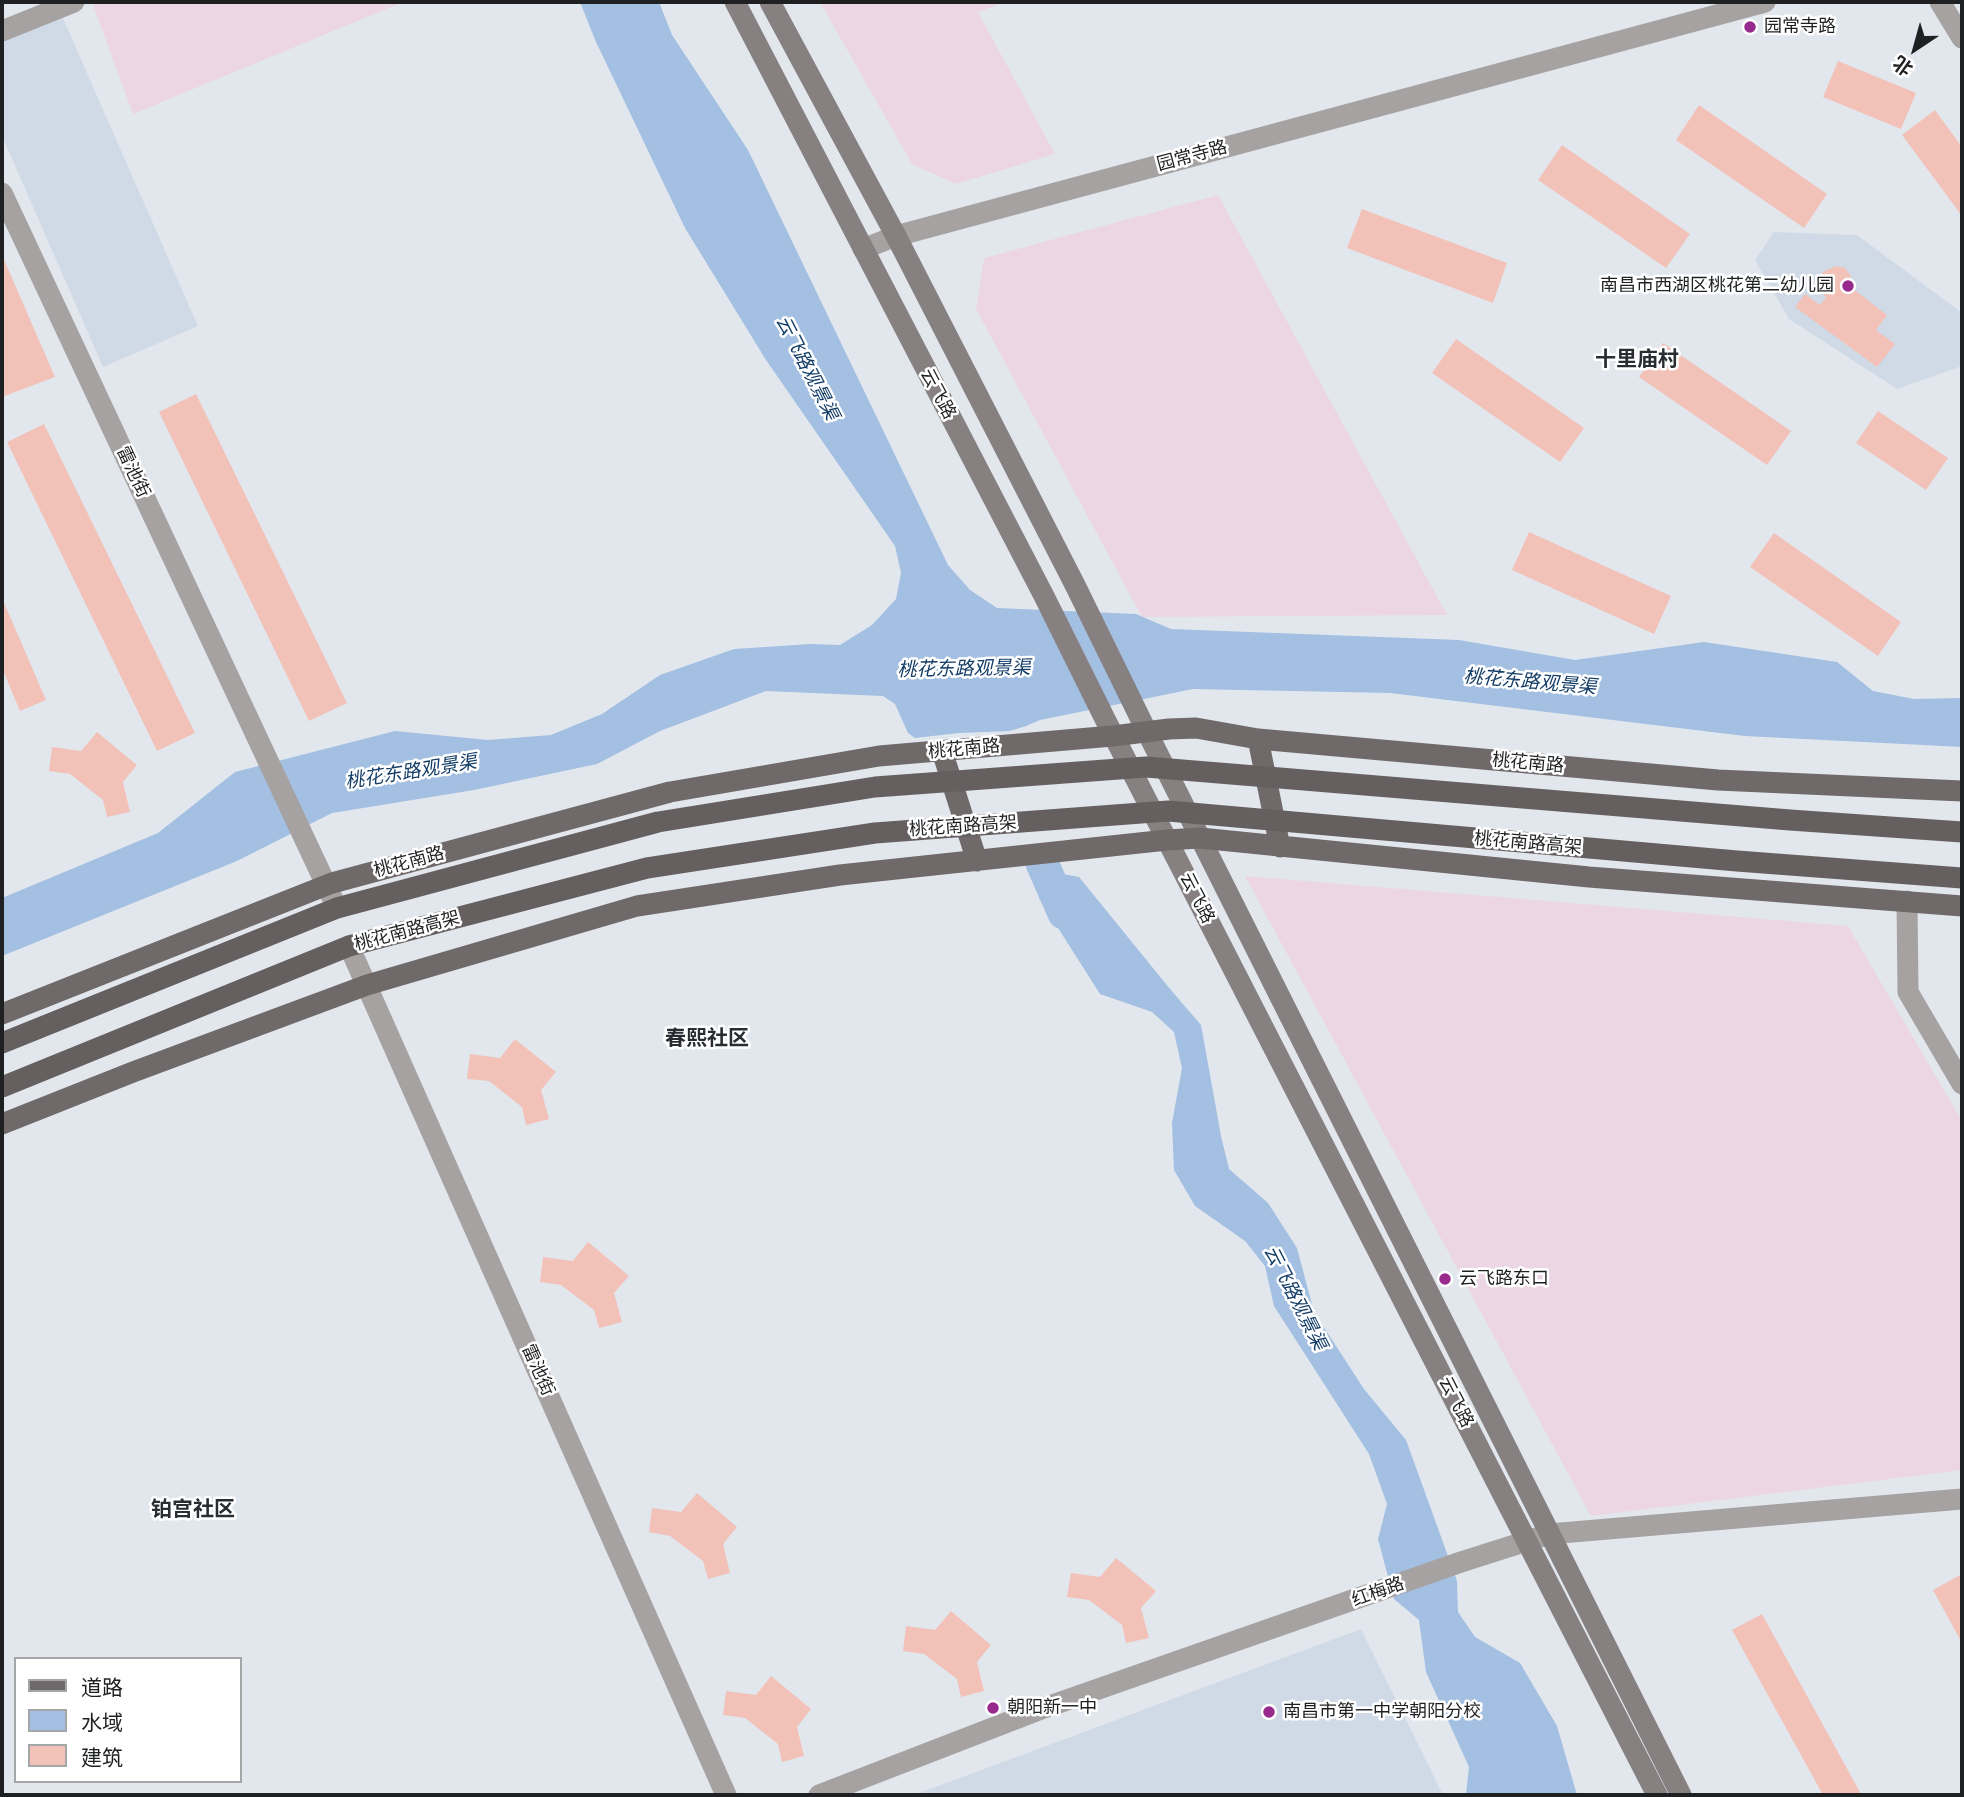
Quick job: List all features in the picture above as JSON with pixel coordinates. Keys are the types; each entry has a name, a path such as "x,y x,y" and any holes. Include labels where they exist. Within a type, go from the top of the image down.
{"highway":[{"path":"2,1043 337,908 658,822 875,788 1146,767 1962,832"},
{"name":"桃花南路高架","path":"2,1087 349,946 647,868 875,833 1168,811 1962,878"}],"main road":[{"name":"云飞路","path":"735,2 1044,596 1657,1795"},
{"name":"云飞路","path":"770,2 896,236 1075,584 1681,1795"},
{"name":"桃花南路","path":"2,1014 326,885 670,792 879,756 942,751 1143,724 1196,728 1258,739 1718,780 1962,791"},
{"path":"1258,739 1280,847"},
{"path":"942,751 977,861"},
{"path":"2,1124 366,985 637,905 840,875 1200,838 1589,877 1962,906"}],"street":[{"path":"2,31 74,2"},
{"name":"园常寺路","path":"863,250 896,236 1765,2"},
{"path":"1940,2 1962,38"},
{"name":"雷池街","path":"2,192 337,908"},
{"path":"1907,901 1908,992 1962,1084"},
{"name":"雷池街","path":"349,946 726,1795"},
{"name":"红梅路","path":"818,1795 1044,1708 1461,1562 1549,1534 1962,1499"}],"shaded area":[{"path":"92,2 403,2 133,114"},
{"path":"820,2 1005,2 978,12 1055,154 956,184 912,164"},
{"path":"62,16 198,326 103,367 2,136 2,42"},
{"path":"1218,195 1447,615 1142,617 976,309 984,258"},
{"name":"南昌市西湖区桃花第二幼儿园","path":"1774,232 1857,235 1962,313 1962,366 1897,389 1789,319 1755,260"},
{"path":"1245,876 1848,926 1962,1121 1962,1470 1591,1516"},
{"name":"南昌市第一中学朝阳分校","path":"1361,1629 1443,1795 914,1795"}],"water":[{"name":"桃花东路观景渠","path":"580,2 659,2 672,35 748,150 948,565 970,590 997,608 1136,614 1171,629 1459,640 1575,660 1704,642 1837,662 1873,691 1914,699 1962,698 1962,747 1745,736 1390,693 1193,689 1040,720 1010,731 915,738 908,733 895,704 883,696 766,691 660,731 597,764 474,790 332,813 237,861 2,956 2,898 158,833 235,772 395,731 488,740 551,735 602,714 660,675 734,649 840,645 872,625 896,599 901,573 895,546 766,360 685,228 596,42"},
{"path":"1046,871 1079,877 1201,1025 1229,1169 1268,1203 1297,1248 1314,1312 1364,1389 1406,1440 1457,1581 1458,1612 1475,1637 1520,1663 1557,1726 1577,1795 1466,1795 1469,1767 1426,1672 1419,1620 1394,1599 1378,1539 1387,1504 1369,1454 1274,1306 1265,1266 1245,1241 1195,1206 1174,1170 1172,1123 1182,1068 1174,1032 1152,1012 1100,994 1039,898"}],"building":[{"path":"1838,61 1916,93 1901,129 1823,97"},
{"path":"1699,105 1827,194 1804,228 1676,140"},
{"path":"1935,110 1962,147 1962,216 1902,135"},
{"path":"1562,145 1690,234 1666,268 1538,180"},
{"path":"1362,209 1507,263 1493,303 1347,248"},
{"path":"2,255 55,377 2,397"},
{"path":"1836,266 1845,268 1850,275 1852,288 1887,315 1876,330 1895,344 1877,367 1795,307 1805,294 1820,305 1826,298 1818,285 1823,272"},
{"path":"1456,339 1584,428 1560,462 1432,373"},
{"path":"1663,343 1791,431 1767,465 1639,377"},
{"path":"196,394 347,703 309,721 159,412"},
{"path":"1878,411 1948,458 1926,490 1856,443"},
{"path":"44,424 195,733 157,751 7,442"},
{"path":"1529,532 1671,596 1654,634 1512,570"},
{"path":"1774,533 1901,622 1878,656 1750,567"},
{"path":"2,598 46,700 20,711 2,668"},
{"path":"97,732 137,765 123,782 130,812 107,817 103,800 70,774 49,771 52,747 81,751"},
{"path":"515,1039 556,1072 541,1090 549,1119 526,1125 522,1107 489,1081 467,1079 470,1054 500,1058"},
{"path":"588,1242 629,1276 614,1293 622,1322 599,1328 594,1310 561,1285 540,1282 543,1257 573,1261"},
{"path":"697,1493 737,1527 723,1544 730,1573 708,1579 703,1561 670,1536 649,1532 652,1508 681,1512"},
{"path":"1116,1558 1156,1591 1141,1608 1149,1638 1126,1643 1122,1625 1089,1600 1067,1597 1071,1573 1100,1577"},
{"path":"1962,1574 1962,1643 1933,1590"},
{"path":"951,1611 991,1645 977,1662 984,1691 961,1697 957,1679 924,1654 903,1651 906,1626 935,1630"},
{"path":"1762,1614 1861,1794 1823,1795 1732,1630"},
{"path":"771,1676 811,1709 797,1727 804,1756 782,1762 778,1744 745,1718 723,1715 726,1691 756,1695"}],"waterway":[{"name":"云飞路观景渠","path":"1042,863 1064,913"}],"place":[{"name":"园常寺路","path":"1750,27"},
{"name":"南昌市西湖区桃花第二幼儿园","path":"1848,286"},
{"name":"云飞路东口","path":"1445,1279"},
{"name":"朝阳新一中","path":"993,1708"},
{"name":"南昌市第一中学朝阳分校","path":"1269,1712"}],"district":[{"name":"十里庙村","path":"1637,360"},
{"name":"春熙社区","path":"707,1039"},
{"name":"铂宫社区","path":"193,1510"}]}
